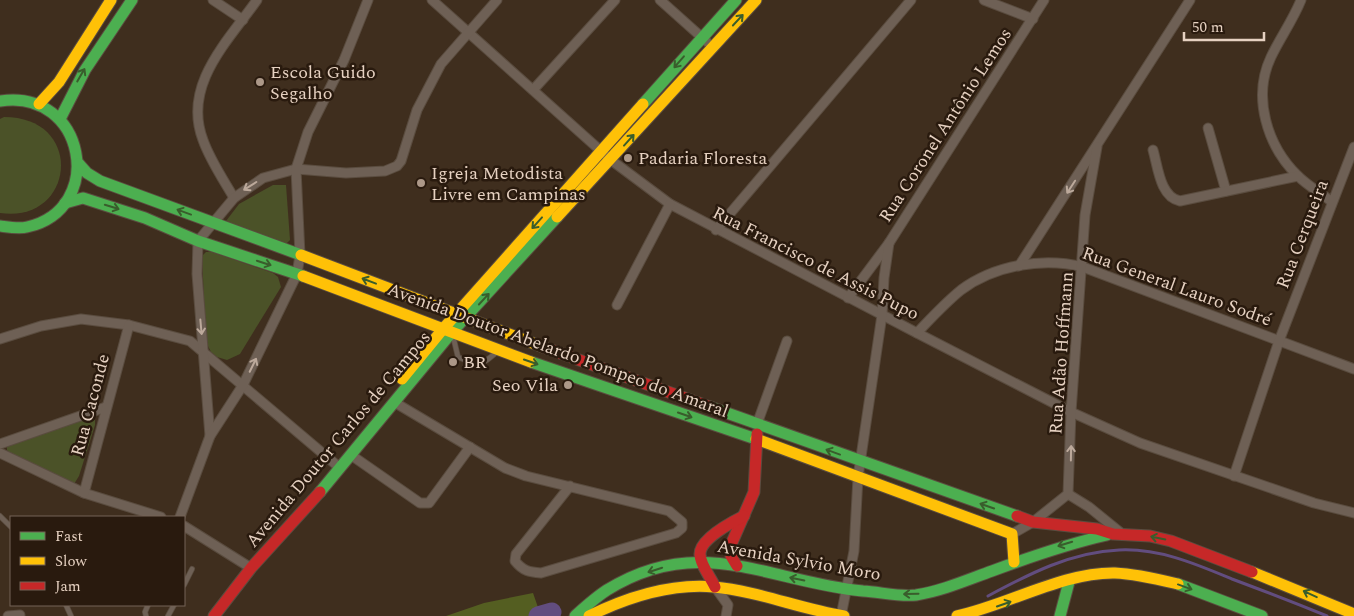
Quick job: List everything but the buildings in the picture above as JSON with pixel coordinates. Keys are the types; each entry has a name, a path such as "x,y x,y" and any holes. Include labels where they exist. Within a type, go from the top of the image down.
{"main road":[{"path":"39,104 59,82 111,0"},
{"path":"60,119 85,70 132,0"},
{"name":"Avenida Doutor Carlos de Campos","path":"461,316 601,150 736,0"},
{"name":"Avenida Doutor Carlos de Campos","path":"214,616 249,566 337,465 447,331 612,160 756,0"},
{"path":"0,102 22,100 39,104 60,119 75,140 79,164 75,185 65,203 55,213 32,226 18,228 0,226"},
{"name":"Avenida Doutor Abelardo Pompeo do Amaral","path":"79,164 87,173 100,182 592,365 860,462 1033,522 1097,529 1117,534"},
{"name":"Avenida Doutor Abelardo Pompeo do Amaral","path":"65,203 83,198 146,218 198,241 297,274 499,351 858,476 1012,534"},
{"name":"Avenida Doutor Carlos de Campos","path":"337,465 351,455 394,402 447,331"},
{"path":"586,381 592,365"},
{"path":"737,566 731,556 730,547 754,492 757,424"},
{"path":"715,588 702,561 700,550 705,542 744,516"},
{"path":"1012,534 1014,562"},
{"path":"1117,534 1171,541 1305,592 1354,614"},
{"name":"Avenida Sylvio Moro","path":"575,616 605,591 631,578 676,563 702,561 737,566 845,589 914,595 940,590 1063,545 1117,534"},
{"name":"Avenida Doutor Carlos de Campos","path":"206,616 225,588 249,566"},
{"path":"957,616 992,608 1069,582 1101,574 1159,580 1179,585 1262,616"},
{"path":"1060,616 1069,582"},
{"path":"589,616 612,604 639,596 676,588 715,588 842,616"}],"street":[{"path":"213,0 243,20"},
{"path":"234,198 203,140 198,122 198,102 205,76 219,51 257,0"},
{"path":"180,516 210,436 243,385 297,274 300,255 296,169 308,132 344,60 368,0"},
{"name":"Rua Francisco de Assis Pupo","path":"432,0 612,160 670,204 716,230 1071,412 1140,443 1314,503 1354,513"},
{"path":"210,436 197,274 198,241 234,198 263,178 296,169 356,172 385,171 397,166 426,88 441,64 497,0"},
{"path":"533,90 615,0"},
{"path":"660,0 712,47"},
{"path":"716,230 911,0"},
{"path":"984,0 1032,19"},
{"name":"Rua Coronel Antônio Lemos","path":"848,298 889,243 1044,0"},
{"name":"Rua Adão Hoffmann","path":"1019,266 1098,147 1190,0"},
{"path":"1301,0 1271,57 1263,79 1261,100 1267,126 1283,158 1298,176 1332,202"},
{"path":"1208,128 1226,191"},
{"name":"Rua Adão Hoffmann","path":"1068,494 1071,412 1083,268 1085,215 1098,147"},
{"name":"Rua Cerqueira","path":"1234,476 1279,341 1354,147"},
{"path":"1153,150 1166,194 1172,199 1180,201 1298,176"},
{"path":"617,305 670,204"},
{"name":"Rua Coronel Antônio Lemos","path":"842,616 845,589 854,550 858,476 882,315 884,278 889,243"},
{"name":"Rua General Lauro Sodré","path":"917,333 945,304 963,289 1003,270 1019,266 1064,263 1083,268 1354,369"},
{"path":"0,339 41,326 81,319 129,325 190,341 203,350 337,465"},
{"name":"Rua Caconde","path":"84,493 129,325"},
{"path":"757,424 787,341"},
{"path":"394,402 505,468 526,476 570,486 669,511 682,522 682,528 676,533 541,573 528,572 515,561 516,554 570,486"},
{"path":"0,444 106,407"},
{"path":"351,455 420,503 425,504 429,503 470,447"},
{"path":"0,453 84,493 159,516"},
{"path":"1012,534 1033,522 1068,494 1090,507 1117,534"},
{"path":"185,527 249,566"},
{"path":"715,588 728,606 726,616"},
{"path":"8,616 20,615"}],"lane":[{"path":"447,331 458,357 477,365 481,365 499,351"},
{"path":"0,516 10,526"},
{"path":"185,583 192,569"}],"green space":[{"path":"4,117 30,122 49,134 59,150 61,169 56,187 44,203 25,212 0,213 0,119"},
{"path":"273,185 286,185 290,240 284,246 223,225 239,204"},
{"path":"206,252 212,252 273,273 278,277 281,287 240,354 227,360 217,357 211,352 206,342 202,256"},
{"path":"86,417 95,420 95,425 79,476 74,484 10,454 7,450 7,445"},
{"path":"533,593 541,616 446,616 484,603"}],"waterway":[{"path":"988,596 1035,572 1067,560 1101,552 1134,550 1177,558 1327,616"},
{"path":"538,616 552,612"}],"traffic: fast":[{"path":"60,119 85,70 132,0"},
{"path":"643,104 736,0"},
{"path":"0,101 29,102 52,113 67,130 76,152 76,176 69,198 52,216 27,227 0,226"},
{"path":"79,164 87,173 100,181 301,255"},
{"path":"65,203 83,198 145,218 198,241 303,276"},
{"path":"320,492 452,332 557,217"},
{"path":"531,362 756,439"},
{"path":"710,407 1017,516"},
{"path":"575,616 607,590 641,573 673,564 704,562 735,565 829,586 897,595 916,595 945,588 1049,551 1107,535"},
{"path":"1060,616 1069,582"},
{"path":"1178,584 1262,616"}],"traffic: slow":[{"path":"39,104 59,82 111,0"},
{"path":"557,217 756,0"},
{"path":"402,379 443,329 643,104"},
{"path":"301,255 543,347"},
{"path":"303,276 531,362"},
{"path":"756,439 1012,534 1014,562"},
{"path":"1252,572 1354,614"},
{"path":"957,616 1056,583 1095,574 1131,574 1178,584"},
{"path":"589,616 634,597 665,589 698,586 747,592 844,616"}],"traffic: jam":[{"path":"543,347 710,407"},
{"path":"737,566 731,556 730,547 754,492 757,434"},
{"path":"214,616 251,568 320,492"},
{"path":"715,587 702,562 701,548 711,537 744,516"},
{"path":"1017,516 1033,522 1097,529 1113,534 1150,536 1171,541 1252,572"}],"place":[{"name":"Escola Guido Segalho","path":"260,82"},
{"name":"Padaria Floresta","path":"628,158"},
{"name":"Igreja Metodista Livre em Campinas","path":"421,183"},
{"name":"BR","path":"453,362"},
{"name":"Seo Vila","path":"568,385"}]}
